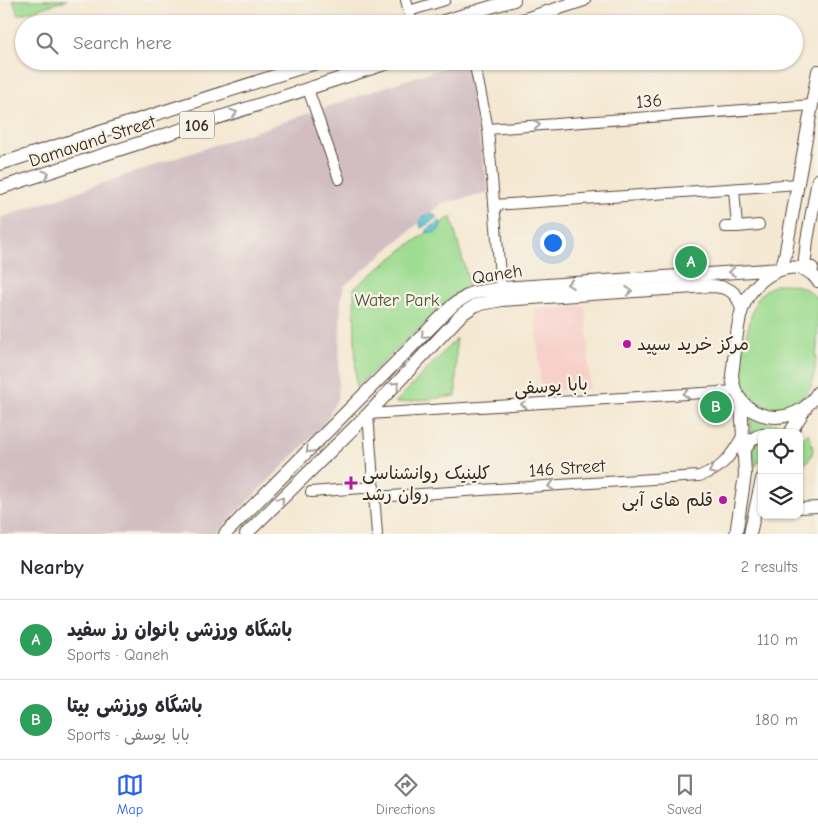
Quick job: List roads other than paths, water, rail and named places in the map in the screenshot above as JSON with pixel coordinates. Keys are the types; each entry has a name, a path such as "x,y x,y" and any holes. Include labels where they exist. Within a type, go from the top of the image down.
{"main road":[{"path":"464,15 514,0"},
{"path":"539,15 584,0"},
{"name":"Damavand Street","path":"0,164 294,70"},
{"name":"Damavand Street","path":"0,188 366,70"},
{"path":"808,405 796,413 782,417 754,412 738,395 732,385 732,375 742,310 758,283 781,269 785,256 818,71"},
{"path":"818,180 807,240 804,269 818,281"},
{"name":"Qaneh","path":"225,534 454,304 472,293 501,288 789,268 818,268"},
{"name":"Qaneh","path":"246,534 368,414 462,314 476,305 502,300 718,286 737,295 742,310"},
{"path":"793,429 818,392"},
{"path":"736,534 746,475 738,395"},
{"path":"744,451 750,441 758,436"},
{"path":"750,534 758,511"}],"street":[{"path":"406,0 410,15"},
{"path":"409,11 445,0"},
{"path":"476,70 488,129 501,288"},
{"path":"308,89 339,179"},
{"name":"136","path":"488,129 812,105"},
{"path":"494,206 798,184"},
{"path":"734,189 737,227"},
{"path":"725,227 759,226"},
{"name":"بابا یوسفی","path":"368,414 738,395"},
{"path":"356,404 368,414 377,534"},
{"name":"146 Street","path":"311,492 374,492 699,476 721,466 735,449 743,435"},
{"path":"803,508 818,507"}],"water":[{"path":"432,213 437,217 421,228 420,221 422,217"},
{"path":"440,221 441,224 437,231 434,233 426,232 427,230"}],"place":[{"name":"باشگاه ورزشی بانوان رز سفید","path":"691,262"},
{"name":"مرکز خرید سپید","path":"627,344"},
{"name":"باشگاه ورزشی بیتا","path":"716,407"},
{"name":"کلینیک روانشناسی روان رشد","path":"351,483"},
{"name":"قلم های آبی","path":"723,500"}],"park label":[{"name":"Water Park","path":"397,300"}]}
